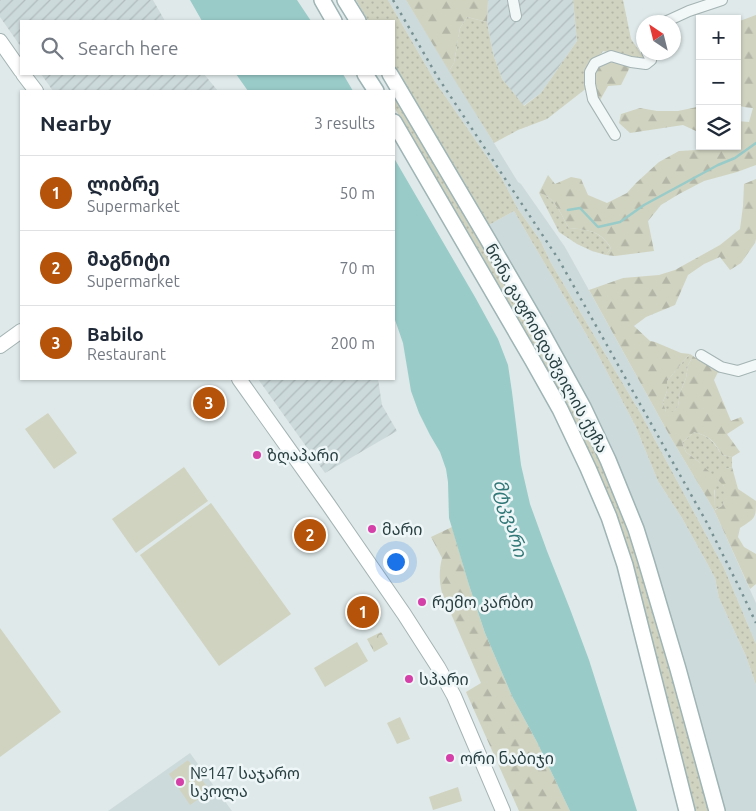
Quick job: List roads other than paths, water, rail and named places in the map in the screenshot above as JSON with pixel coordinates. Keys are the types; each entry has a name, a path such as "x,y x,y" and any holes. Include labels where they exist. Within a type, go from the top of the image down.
{"main road":[{"path":"322,0 333,20"},
{"path":"346,0 357,20"},
{"path":"0,41 20,69"},
{"path":"24,75 35,90"},
{"path":"366,75 375,90"},
{"name":"ნონა გაფრინდაშვილის ქუჩა","path":"391,75 540,329 587,415 608,460 636,529 649,569 717,811"},
{"name":"ნონა გაფრინდაშვილის ქუჩა","path":"395,124 564,416 609,517 625,565 687,811"},
{"path":"0,346 20,332"},
{"path":"240,380 333,510 438,667 454,696 503,811"}],"street":[{"path":"513,0 516,16"},
{"path":"681,15 722,0"},
{"path":"615,135 593,99 590,72 595,64 611,56 646,64 651,60"},
{"path":"702,355 721,367 738,371 756,365"}],"water":[{"path":"190,0 297,0 310,20 201,20"},
{"path":"237,75 344,75 352,90 247,90"},
{"name":"მტკვარი","path":"395,160 475,297 498,339 508,365 521,465 530,504 589,660 637,811 570,811 537,742 512,696 485,633 469,585 449,518 446,469 440,452 419,413 411,391 403,343 395,320"}],"waterway":[{"path":"568,210 580,208 598,227 620,222 644,205 718,165 735,158 756,143"}],"railway":[{"path":"393,0 437,76 559,260 707,523 756,623"}],"place":[{"name":"Babilo","path":"209,403"},
{"name":"ზღაპარი","path":"257,455"},
{"name":"მარი","path":"372,529"},
{"name":"მაგნიტი","path":"310,535"},
{"name":"რემო კარბო","path":"422,602"},
{"name":"ლიბრე","path":"363,612"},
{"name":"სპარი","path":"409,679"},
{"name":"ორი ნაბიჯი","path":"450,758"},
{"name":"№147 საჯარო სკოლა","path":"180,782"}]}
